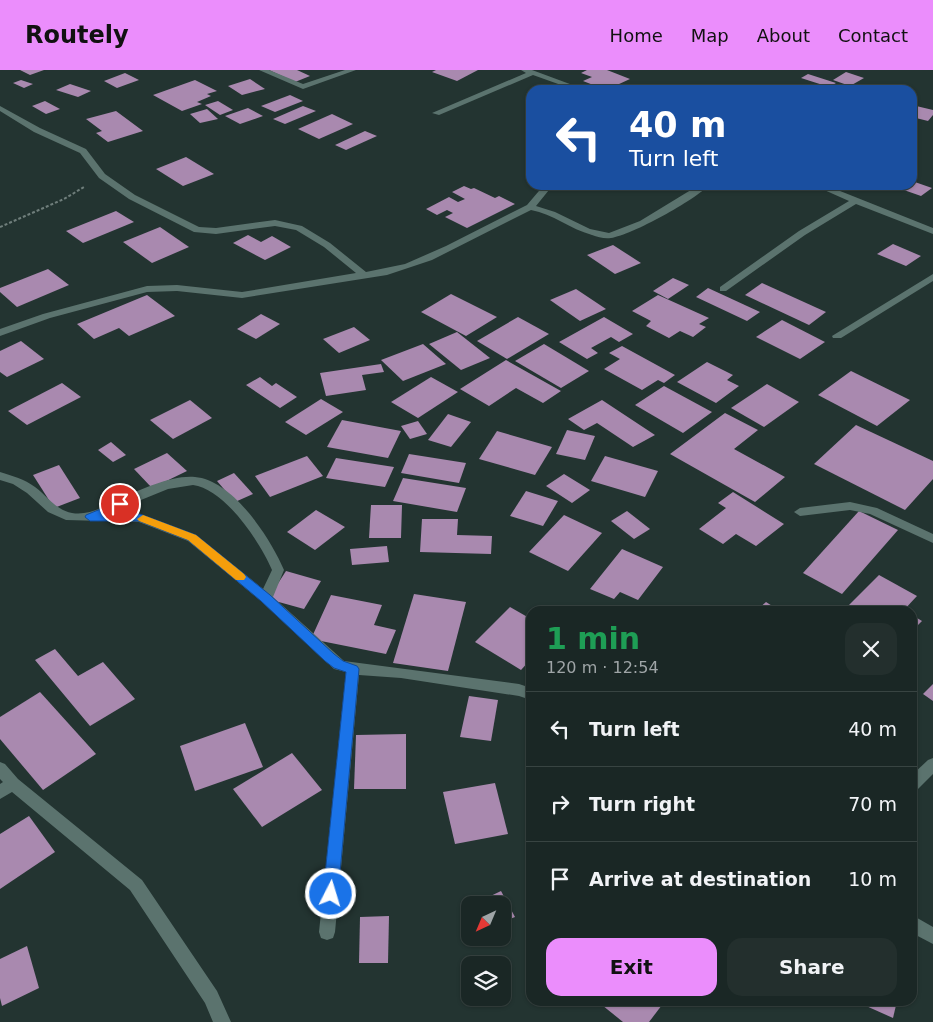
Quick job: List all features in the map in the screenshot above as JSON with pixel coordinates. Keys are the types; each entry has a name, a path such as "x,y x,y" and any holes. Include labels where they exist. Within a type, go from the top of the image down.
{"street":[{"path":"263,70 303,87 352,70"},
{"path":"436,113 528,71 568,85"},
{"path":"0,108 37,130 83,151 102,176 132,197 197,230 216,231 275,223 299,228 327,245 364,275"},
{"path":"0,332 51,315 136,291 154,288 223,296 242,296 390,271 420,263 530,207 545,190"},
{"path":"530,207 541,209 586,230 609,236 623,232 697,190"},
{"path":"829,190 933,231"},
{"path":"723,289 802,233 854,201"},
{"path":"837,336 933,277"},
{"path":"0,476 17,481 52,509 70,517 140,518 192,538 266,598 329,658 339,665 353,669 401,673 526,692"},
{"path":"90,517 166,486 201,482 221,492 246,517 269,548 278,570 266,598"},
{"path":"800,512 850,506 873,510 933,539"},
{"path":"327,932 353,669"},
{"path":"917,780 933,764"},
{"path":"0,768 7,788 136,885 211,997 222,1022"},
{"path":"917,926 933,936"}],"path":[{"path":"0,227 64,199 102,176"}],"building":[{"path":"20,70 44,70 30,75"},
{"path":"269,70 297,70 310,76 295,82"},
{"path":"436,70 478,70 457,81 432,72"},
{"path":"587,70 607,70 630,79 617,85 593,85 583,81 592,77 581,73"},
{"path":"846,72 864,78 852,85 833,80"},
{"path":"125,73 139,80 117,88 104,81"},
{"path":"808,74 836,83 823,85 801,78"},
{"path":"250,79 265,89 242,95 228,86"},
{"path":"21,80 33,84 24,88 13,83"},
{"path":"195,80 217,91 207,94 211,96 197,102 202,104 182,111 153,95"},
{"path":"70,84 91,91 78,97 56,90"},
{"path":"290,95 303,101 275,112 261,106"},
{"path":"45,101 60,109 46,114 32,106"},
{"path":"218,101 233,110 220,115 205,105"},
{"path":"303,106 316,111 285,124 273,119"},
{"path":"917,106 933,110 933,115 928,121 917,118"},
{"path":"248,108 263,116 240,124 225,116"},
{"path":"207,109 218,119 200,123 190,114"},
{"path":"116,111 143,131 108,142 96,133 102,131 86,119"},
{"path":"332,114 353,124 319,139 298,129"},
{"path":"365,131 377,136 346,150 335,145"},
{"path":"186,157 214,174 183,186 156,169"},
{"path":"917,183 932,188 921,196 904,190 917,190"},
{"path":"464,186 471,189 474,188 495,198 499,196 515,204 467,228 445,217 453,213 447,210 437,215 426,209 449,197 458,202 465,199 452,192"},
{"path":"116,211 134,222 83,243 66,231"},
{"path":"160,227 189,247 152,263 123,242"},
{"path":"248,235 261,242 272,236 291,247 265,260 233,243"},
{"path":"893,244 921,256 906,266 877,254"},
{"path":"613,245 641,263 615,274 587,255"},
{"path":"48,269 69,285 17,307 0,292 0,288"},
{"path":"673,278 689,285 668,299 653,291"},
{"path":"762,283 826,312 809,325 745,295"},
{"path":"708,288 760,312 747,321 696,297"},
{"path":"576,289 606,309 580,321 550,300"},
{"path":"451,294 497,317 466,336 421,312"},
{"path":"147,295 175,316 129,336 119,328 94,339 77,324"},
{"path":"658,295 709,318 699,324 706,327 693,337 680,331 669,338 646,326 651,321 632,311"},
{"path":"261,314 280,324 256,339 237,329"},
{"path":"518,317 549,334 507,359 477,341"},
{"path":"604,317 633,334 619,342 611,337 591,348 598,353 587,359 559,342"},
{"path":"782,320 825,342 800,359 756,337"},
{"path":"354,327 370,340 339,353 323,339"},
{"path":"457,332 490,358 461,370 429,344"},
{"path":"21,341 44,359 7,377 0,372 0,351"},
{"path":"423,344 446,364 403,381 381,360"},
{"path":"544,344 589,371 561,388 515,361"},
{"path":"622,346 675,375 664,383 658,380 642,390 604,369 620,359 609,353"},
{"path":"506,360 561,391 543,403 516,388 489,406 460,389"},
{"path":"707,362 733,375 727,380 739,386 716,403 677,382"},
{"path":"381,364 384,372 362,375 366,390 326,396 320,373"},
{"path":"851,371 910,400 877,426 818,395"},
{"path":"260,377 272,386 276,383 297,397 280,408 246,385"},
{"path":"431,377 458,392 418,418 391,402"},
{"path":"62,383 81,397 27,425 8,411"},
{"path":"767,384 799,402 764,427 731,408"},
{"path":"664,386 712,412 683,433 635,405"},
{"path":"321,399 343,412 306,435 285,422"},
{"path":"190,400 212,418 173,439 150,420"},
{"path":"602,400 655,435 633,447 597,423 584,430 568,419"},
{"path":"725,413 758,430 734,449 785,477 755,502 670,454"},
{"path":"448,414 471,422 451,447 428,440"},
{"path":"342,420 401,431 388,458 327,447"},
{"path":"418,421 427,434 410,439 401,426"},
{"path":"856,425 933,461 933,479 905,510 814,464"},
{"path":"567,430 595,436 585,460 556,454"},
{"path":"497,431 552,447 535,475 479,459"},
{"path":"111,442 126,455 113,462 98,450"},
{"path":"167,453 187,471 152,488 134,469"},
{"path":"409,454 466,463 459,483 401,473"},
{"path":"307,456 323,476 270,497 255,476"},
{"path":"605,456 658,471 645,497 591,481"},
{"path":"336,458 394,467 385,487 326,478"},
{"path":"59,465 80,498 54,508 33,475"},
{"path":"234,473 253,494 235,502 217,481"},
{"path":"564,474 590,490 572,503 546,486"},
{"path":"403,478 466,488 457,512 393,501"},
{"path":"526,491 558,501 543,526 510,516"},
{"path":"733,492 784,524 756,546 736,534 723,544 699,529 726,508 718,503"},
{"path":"371,505 402,505 401,538 369,538"},
{"path":"316,510 345,527 315,550 287,532"},
{"path":"627,511 650,529 634,539 611,521"},
{"path":"859,511 898,530 842,594 803,573"},
{"path":"564,515 602,533 568,571 529,552"},
{"path":"422,519 458,519 457,535 492,536 491,554 420,552"},
{"path":"387,546 389,562 352,565 350,549"},
{"path":"622,549 663,567 638,600 620,592 614,599 590,589"},
{"path":"286,571 321,581 304,609 268,599"},
{"path":"879,575 917,596 908,606 848,606"},
{"path":"414,594 466,602 448,671 393,663"},
{"path":"331,595 382,605 374,625 396,630 386,654 311,639"},
{"path":"766,602 772,606 762,606"},
{"path":"510,607 526,616 526,664 521,670 475,642"},
{"path":"917,618 922,621 917,626"},
{"path":"55,649 78,676 103,662 135,699 90,726 35,660"},
{"path":"933,684 933,701 923,694"},
{"path":"40,692 96,754 43,790 0,739 0,717"},
{"path":"469,696 498,700 491,741 460,737"},
{"path":"245,723 263,767 195,791 180,746"},
{"path":"406,734 406,789 354,789 356,735"},
{"path":"292,753 322,790 262,827 233,789"},
{"path":"495,783 508,834 455,844 443,792"},
{"path":"29,816 55,852 0,889 0,834"},
{"path":"501,891 504,896 491,896"},
{"path":"511,910 515,917 511,919"},
{"path":"389,916 388,963 359,963 360,917"},
{"path":"27,946 39,988 2,1006 0,998 0,959"},
{"path":"603,1006 661,1006 649,1022 623,1022"},
{"path":"866,1006 896,1006 893,1018"}],"slow traffic":[{"path":"143,519 192,538 240,577"}],"route":[{"path":"120,504 90,517 140,518 192,538 266,598 329,658 339,665 353,669 331,894"}]}
